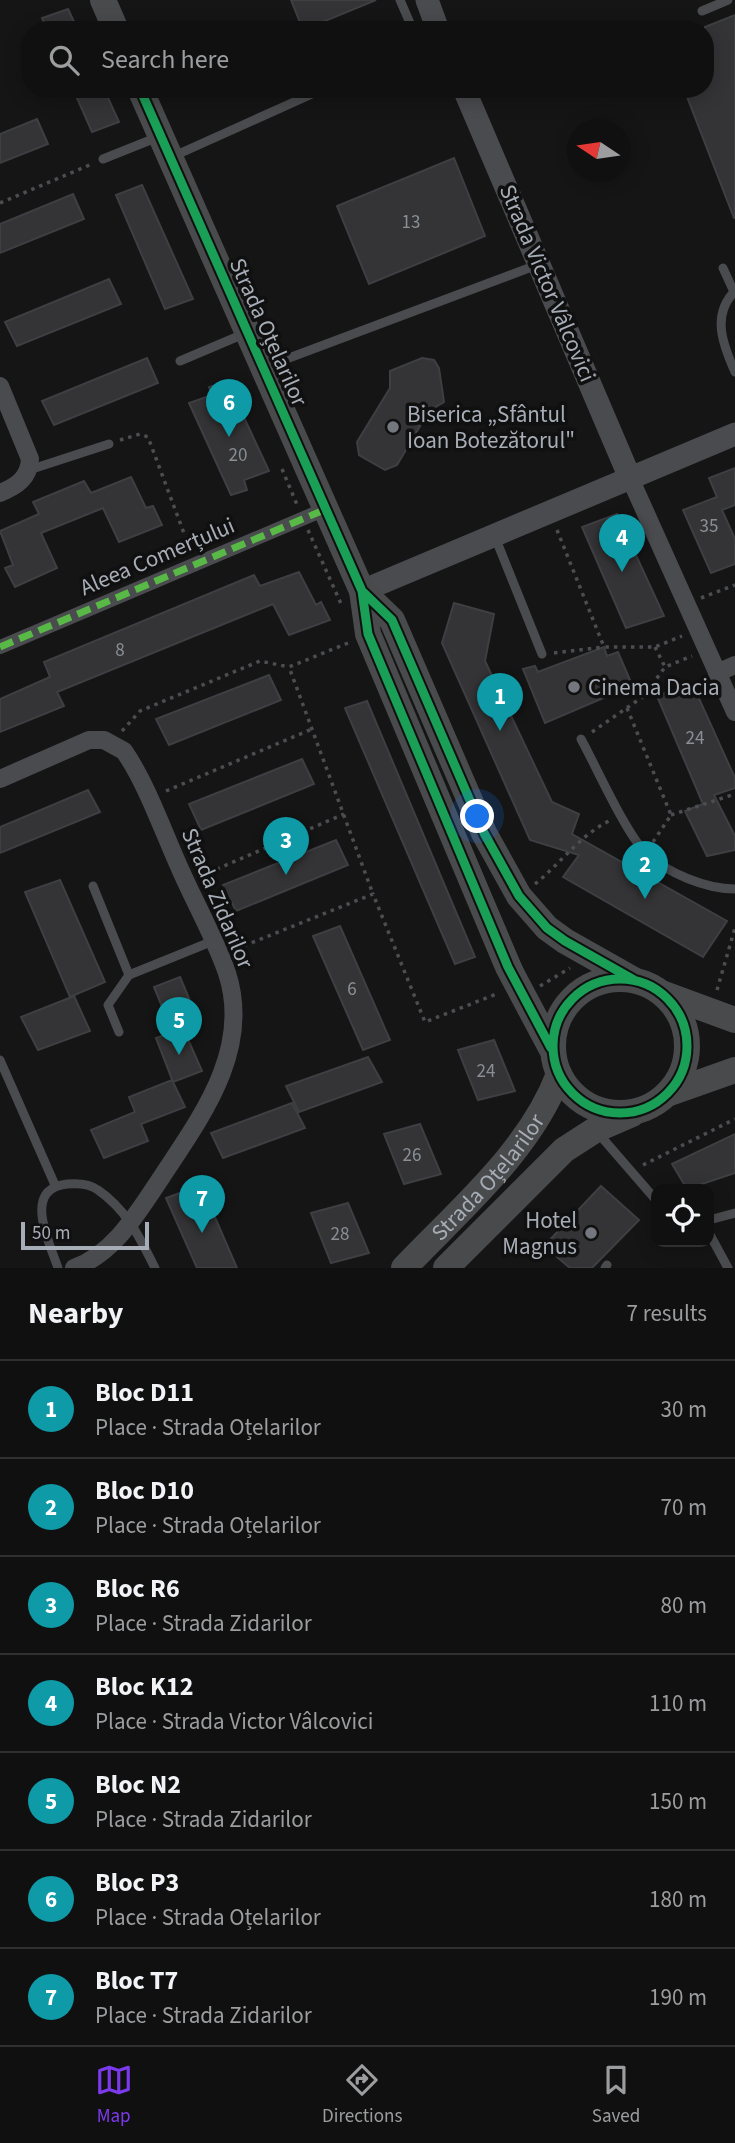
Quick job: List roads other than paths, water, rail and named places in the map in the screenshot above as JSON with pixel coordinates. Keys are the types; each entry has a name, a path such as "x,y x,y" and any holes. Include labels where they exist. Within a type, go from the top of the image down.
{"main road":[{"path":"103,0 112,21"},
{"name":"Strada Oțelarilor","path":"144,98 263,368 321,511 362,591 392,620 484,833 519,896 547,928 634,980"},
{"name":"Strada Oțelarilor","path":"362,591 368,634 373,647 508,967 551,1048"},
{"path":"723,1015 634,980 610,979 587,986 569,1001 557,1021 551,1048 559,1074 570,1091 585,1103 603,1111 623,1113 643,1109 667,1094 735,1070"},
{"path":"663,993 677,1010 686,1031 687,1054 681,1075 667,1094"},
{"name":"Strada Oțelarilor","path":"404,1268 496,1171 524,1136 549,1100 559,1074"},
{"name":"Strada Oțelarilor","path":"446,1268 551,1161 595,1130 643,1109"}],"street":[{"path":"426,0 434,21"},
{"name":"Strada Victor Vâlcovici","path":"468,98 630,478 735,712"},
{"path":"0,386 27,447 29,470 22,481 0,493"},
{"path":"362,591 735,434"},
{"name":"Aleea Comerțului","path":"0,647 321,511"},
{"path":"717,673 735,665"},
{"name":"Strada Zidarilor","path":"0,779 89,740 114,744 129,759 148,799 216,948 234,1003 233,1036 225,1064 213,1097 194,1131 132,1222 96,1257 74,1268"}],"lane":[{"path":"400,0 410,21"},
{"path":"702,11 728,0"},
{"path":"103,159 164,148 299,98"},
{"path":"263,368 540,263"},
{"path":"723,268 734,291 722,309 720,323 724,346 735,372"},
{"path":"180,360 247,332"},
{"path":"29,470 108,444"},
{"path":"494,535 542,654"},
{"path":"581,739 645,852 695,880 721,889 735,889"},
{"path":"93,886 129,975"},
{"path":"119,1032 108,1005 129,975 216,948"},
{"path":"0,1060 55,1185"},
{"path":"595,1130 651,1194"},
{"path":"58,1268 40,1213 45,1194 55,1185 77,1183 96,1188 132,1222 154,1267"},
{"path":"714,1219 735,1213"},
{"path":"714,1242 728,1268"}],"tram line":[{"path":"96,0 104,21"},
{"path":"110,0 118,21"},
{"path":"137,98 387,652 566,1071 585,1091 611,1103 640,1104 653,1098 665,1089 678,1066 681,1041 674,1016 658,997 568,953 530,920 521,908 512,891 497,841 419,662 371,599 151,98"}],"place":[{"name":"Biserica „Sfântul Ioan Botezătorul\"","path":"393,427"},
{"name":"Bloc P3","path":"229,437"},
{"name":"Bloc K12","path":"622,572"},
{"name":"Cinema Dacia","path":"574,687"},
{"name":"Bloc D11","path":"500,731"},
{"name":"Bloc R6","path":"286,875"},
{"name":"Bloc D10","path":"645,899"},
{"name":"Bloc N2","path":"179,1055"},
{"name":"Bloc T7","path":"202,1233"},
{"name":"Hotel Magnus","path":"591,1233"}]}
